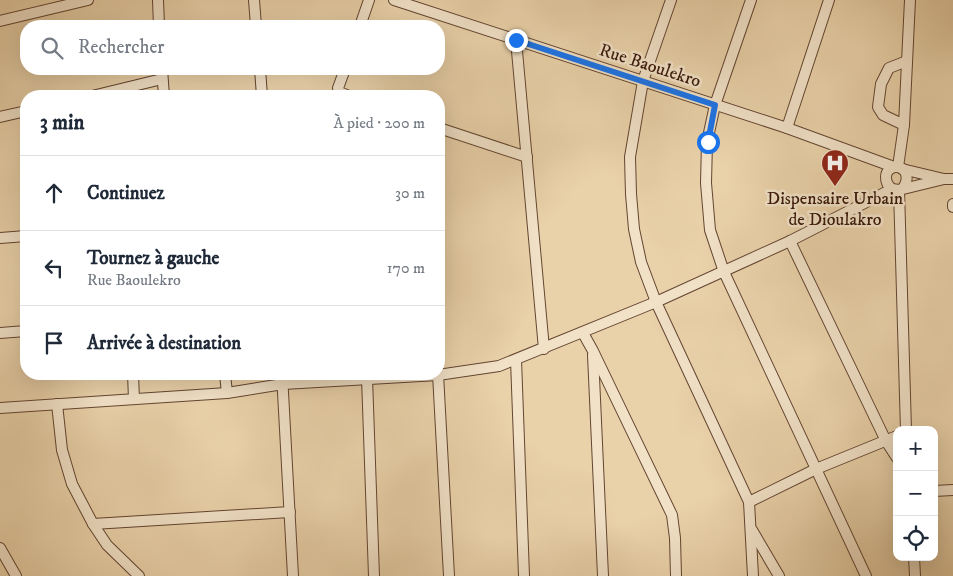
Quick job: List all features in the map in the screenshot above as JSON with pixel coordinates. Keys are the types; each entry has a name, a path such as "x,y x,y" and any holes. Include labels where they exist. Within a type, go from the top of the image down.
{"street":[{"path":"0,21 88,0"},
{"path":"158,0 159,20"},
{"path":"254,0 256,20"},
{"path":"362,20 369,0"},
{"name":"Rue Baoulekro","path":"394,0 787,128 898,168 949,179"},
{"path":"671,0 643,81 630,157 634,229 641,262 656,302 749,502 753,576"},
{"path":"751,0 715,105 708,142 706,183 710,230 724,272 866,576"},
{"path":"787,128 830,0"},
{"path":"898,168 904,125 910,0"},
{"path":"516,40 544,348"},
{"path":"904,125 883,115 878,108 881,84 889,68 907,61"},
{"path":"111,90 159,75"},
{"path":"162,75 163,90"},
{"path":"260,75 262,90"},
{"path":"338,90 343,75"},
{"path":"0,117 20,112"},
{"path":"445,130 527,157"},
{"path":"898,168 906,172 908,178 907,183 898,189 887,184 885,177 888,171 898,168"},
{"name":"Rue Baoulekro","path":"445,374 500,366 516,360 724,272 898,189 949,179"},
{"path":"898,189 906,426"},
{"path":"0,238 20,236"},
{"path":"790,241 886,441 893,452"},
{"path":"0,332 20,331"},
{"path":"583,333 672,515 676,576"},
{"path":"593,351 603,576"},
{"path":"516,360 524,576"},
{"path":"133,380 134,399"},
{"path":"226,380 227,393"},
{"name":"Rue Baoulekro","path":"0,408 227,393 278,380"},
{"path":"282,380 293,576"},
{"path":"366,380 374,576"},
{"path":"438,380 449,576"},
{"path":"57,404 62,450 72,484 93,524 107,545 139,576"},
{"path":"749,502 816,469 893,438"},
{"path":"938,491 953,490"},
{"path":"93,524 290,512"},
{"path":"751,528 780,576"},
{"path":"0,548 16,576"},
{"path":"914,561 915,576"}],"place":[{"name":"Dispensaire Urbain de Dioulakro","path":"835,187"}],"route":[{"path":"516,40 715,105 708,142"}]}
